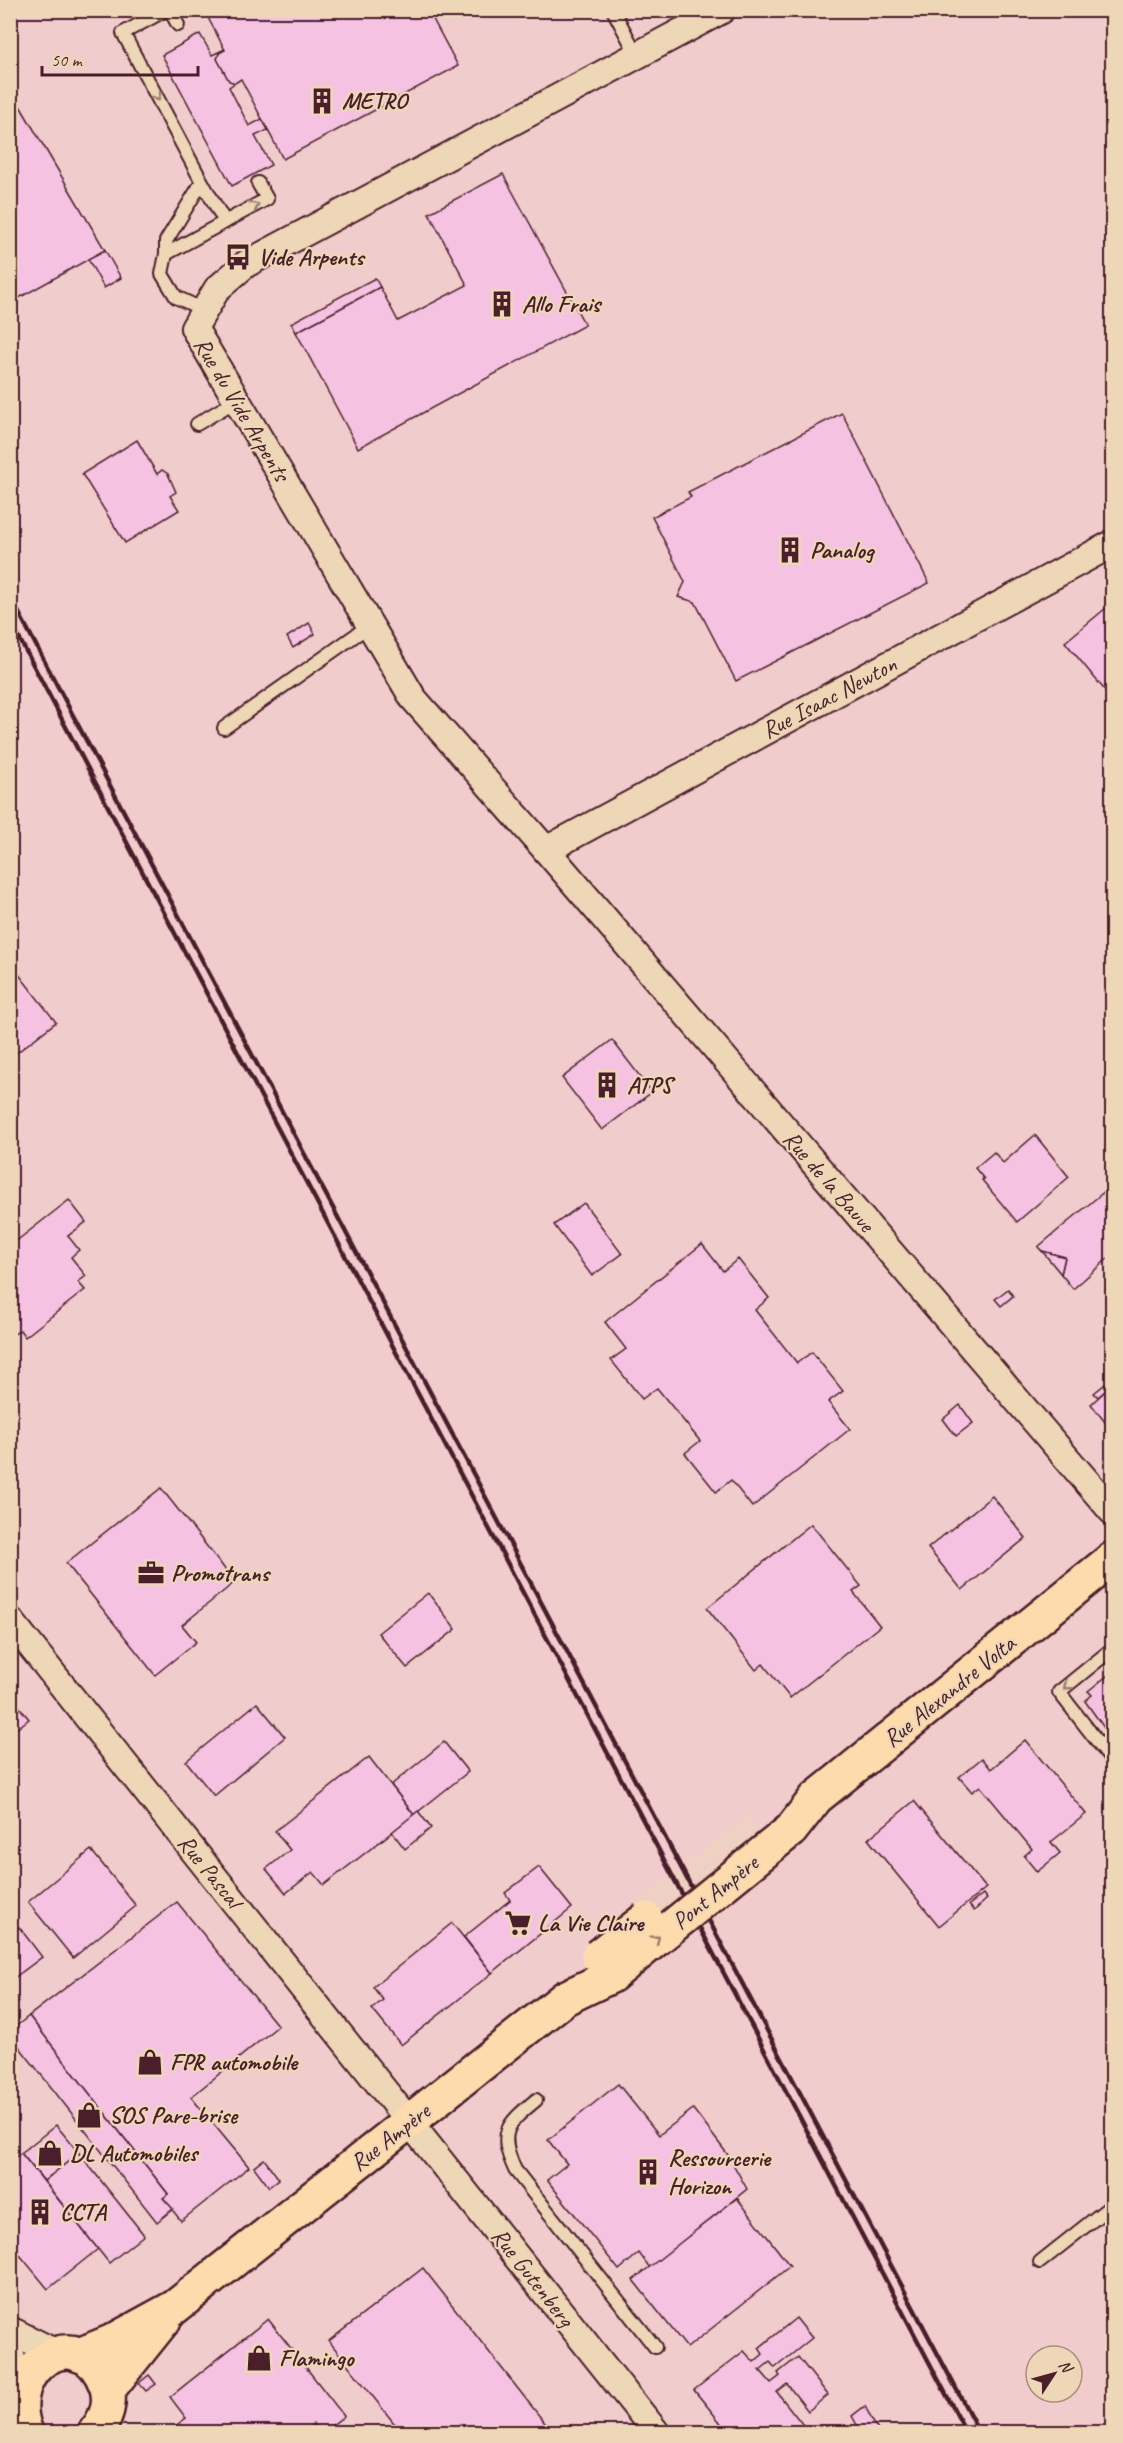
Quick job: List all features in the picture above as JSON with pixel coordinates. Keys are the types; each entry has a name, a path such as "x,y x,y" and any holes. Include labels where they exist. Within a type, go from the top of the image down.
{"main road":[{"name":"Rue Alexandre Volta","path":"785,1822 1113,1559"},
{"name":"Pont Ampère","path":"604,1966 785,1822"},
{"name":"Rue Ampère","path":"15,2396 31,2362 42,2355 67,2354 113,2341 174,2307 604,1966"},
{"name":"Rue Ampère","path":"108,2390 174,2307"},
{"path":"67,2354 92,2364 102,2376 108,2390 108,2402 101,2430"}],"street":[{"name":"Rue du Vide Arpents","path":"546,850 413,698 194,327 218,289 246,264 722,10"},
{"name":"Rue Isaac Newton","path":"546,850 1113,544"},
{"name":"Rue de la Bauve","path":"546,850 1113,1511"},
{"name":"Rue Pascal","path":"10,1620 409,2122"},
{"name":"Rue Gutenberg","path":"409,2122 656,2433"},
{"path":"10,2330 67,2354"}],"lane":[{"path":"178,25 168,10 123,33 225,222"},
{"path":"613,10 637,55"},
{"path":"202,182 166,241 162,274 176,297 204,310"},
{"path":"166,254 267,199 258,183"},
{"path":"197,424 237,400"},
{"path":"224,728 370,625"},
{"path":"1113,1649 1059,1692 1113,1760"},
{"path":"536,2100 514,2118 506,2131 506,2150 514,2170 655,2347"},
{"path":"1040,2262 1113,2205"}],"shaded area":[{"path":"11,11 1112,11 1112,2432 11,2432","holes":["749,1814 773,1859 639,1967 613,1920"]}],"building":[{"name":"METRO","path":"207,10 428,10 458,66 283,159 241,79 235,83 229,81 217,59 219,53 225,50 205,12"},
{"path":"200,34 212,55 225,49 219,53 217,59 229,81 235,83 229,87 249,126 262,119 268,130 255,136 271,165 232,186 162,55"},
{"path":"10,89 105,250 10,303"},
{"name":"Allo Frais","path":"503,174 585,325 358,448 296,332 380,287 398,321 467,285 429,213"},
{"path":"105,250 121,278 104,288 88,259"},
{"path":"375,278 380,287 296,332 291,323"},
{"name":"Panalog","path":"842,413 929,583 736,681 695,602 678,597 685,582 652,517 691,497 688,492"},
{"path":"137,440 157,474 162,470 168,474 176,492 170,496 179,510 125,543 82,474"},
{"path":"1112,603 1112,699 1065,642"},
{"path":"309,623 315,634 293,648 287,637"},
{"path":"10,963 56,1022 10,1058"},
{"name":"ATPS","path":"612,1040 652,1092 602,1130 562,1078"},
{"path":"1035,1135 1069,1177 1017,1222 982,1180 984,1179 975,1168 994,1152 1003,1163"},
{"path":"1112,1185 1112,1255 1073,1289 1061,1274 1065,1257 1042,1251 1038,1247"},
{"path":"69,1200 86,1222 68,1236 79,1250 71,1257 86,1276 78,1282 85,1290 25,1337 20,1330 10,1337 10,1246"},
{"path":"584,1203 622,1254 592,1276 554,1225"},
{"path":"702,1244 723,1271 738,1259 769,1298 755,1310 797,1363 812,1352 843,1391 828,1402 850,1429 752,1507 731,1480 716,1492 685,1453 700,1441 657,1388 642,1399 611,1360 626,1349 605,1322"},
{"path":"1042,1251 1065,1257 1061,1274"},
{"path":"1008,1289 1013,1296 1001,1306 995,1299"},
{"path":"1110,1380 1112,1385 1098,1397 1094,1393"},
{"path":"1112,1385 1112,1431 1091,1404"},
{"path":"960,1405 973,1423 956,1436 943,1419"},
{"name":"Promotrans","path":"161,1488 235,1582 182,1625 196,1642 155,1675 66,1563"},
{"path":"992,1496 1026,1538 962,1590 928,1548"},
{"path":"811,1524 861,1586 853,1592 880,1626 790,1698 763,1664 756,1670 707,1608"},
{"path":"428,1593 456,1629 407,1668 378,1633"},
{"path":"1112,1672 1112,1739 1085,1701 1092,1695 1088,1691"},
{"path":"10,1696 29,1719 10,1734"},
{"path":"257,1703 285,1737 214,1796 186,1761"},
{"path":"1025,1740 1086,1814 1051,1842 1060,1853 1037,1872 1024,1856 1032,1849 980,1786 972,1792 959,1777 982,1758 991,1769"},
{"path":"444,1742 468,1772 414,1815 391,1785"},
{"path":"369,1757 414,1815 324,1885 313,1872 286,1893 266,1869 290,1850 275,1831"},
{"path":"914,1801 986,1888 939,1926 868,1839"},
{"path":"418,1811 431,1828 405,1849 392,1832"},
{"path":"91,1850 136,1906 73,1958 28,1902"},
{"name":"La Vie Claire","path":"539,1867 572,1908 492,1973 464,1937 510,1900 505,1893"},
{"path":"983,1894 987,1899 974,1911 969,1905"},
{"name":"FPR automobile","path":"177,1902 278,2026 191,2097 249,2167 181,2221 163,2198 168,2194 29,2016"},
{"path":"452,1923 492,1973 401,2045 372,2009 383,2000 373,1987"},
{"path":"19,1927 42,1957 10,1981 10,1933"},
{"name":"SOS Pare-brise","path":"29,2016 168,2194 163,2198 173,2209 157,2222 10,2035 10,2031"},
{"name":"Ressourcerie Horizon","path":"618,2084 659,2135 693,2109 728,2155 747,2189 650,2268 639,2253 619,2270 547,2180 567,2164 548,2140"},
{"name":"DL Automobiles","path":"56,2125 79,2153 44,2181 21,2153"},
{"name":"CCTA","path":"21,2153 98,2249 48,2289 10,2243 10,2161"},
{"path":"79,2153 144,2235 109,2263 44,2181"},
{"path":"264,2159 279,2179 269,2187 254,2167"},
{"path":"737,2198 790,2266 687,2348 633,2280"},
{"path":"423,2268 552,2432 401,2432 329,2341"},
{"path":"796,2318 812,2338 775,2368 770,2362 760,2370 771,2383 780,2376 778,2373 798,2357 828,2395 808,2411 787,2384 777,2392 803,2425 793,2432 728,2432 694,2390 744,2351 754,2362 763,2354 759,2348"},
{"name":"Flamingo","path":"268,2319 344,2416 323,2432 320,2432 313,2424 302,2432 172,2432 170,2430 186,2418 170,2397"},
{"path":"149,2375 156,2384 146,2391 139,2383"},
{"path":"865,2406 879,2432 861,2432 852,2416"}],"railway":[{"path":"10,596 979,2432"},
{"path":"10,621 966,2432"}],"place":[{"name":"METRO","path":"322,101"},
{"name":"Vide Arpents","path":"238,257"},
{"name":"Allo Frais","path":"502,304"},
{"name":"Panalog","path":"790,550"},
{"name":"ATPS","path":"607,1085"},
{"name":"Promotrans","path":"151,1573"},
{"name":"La Vie Claire","path":"518,1923"},
{"name":"FPR automobile","path":"150,2062"},
{"name":"SOS Pare-brise","path":"89,2115"},
{"name":"DL Automobiles","path":"50,2153"},
{"name":"Ressourcerie Horizon","path":"648,2172"},
{"name":"CCTA","path":"40,2212"},
{"name":"Flamingo","path":"259,2358"}]}
